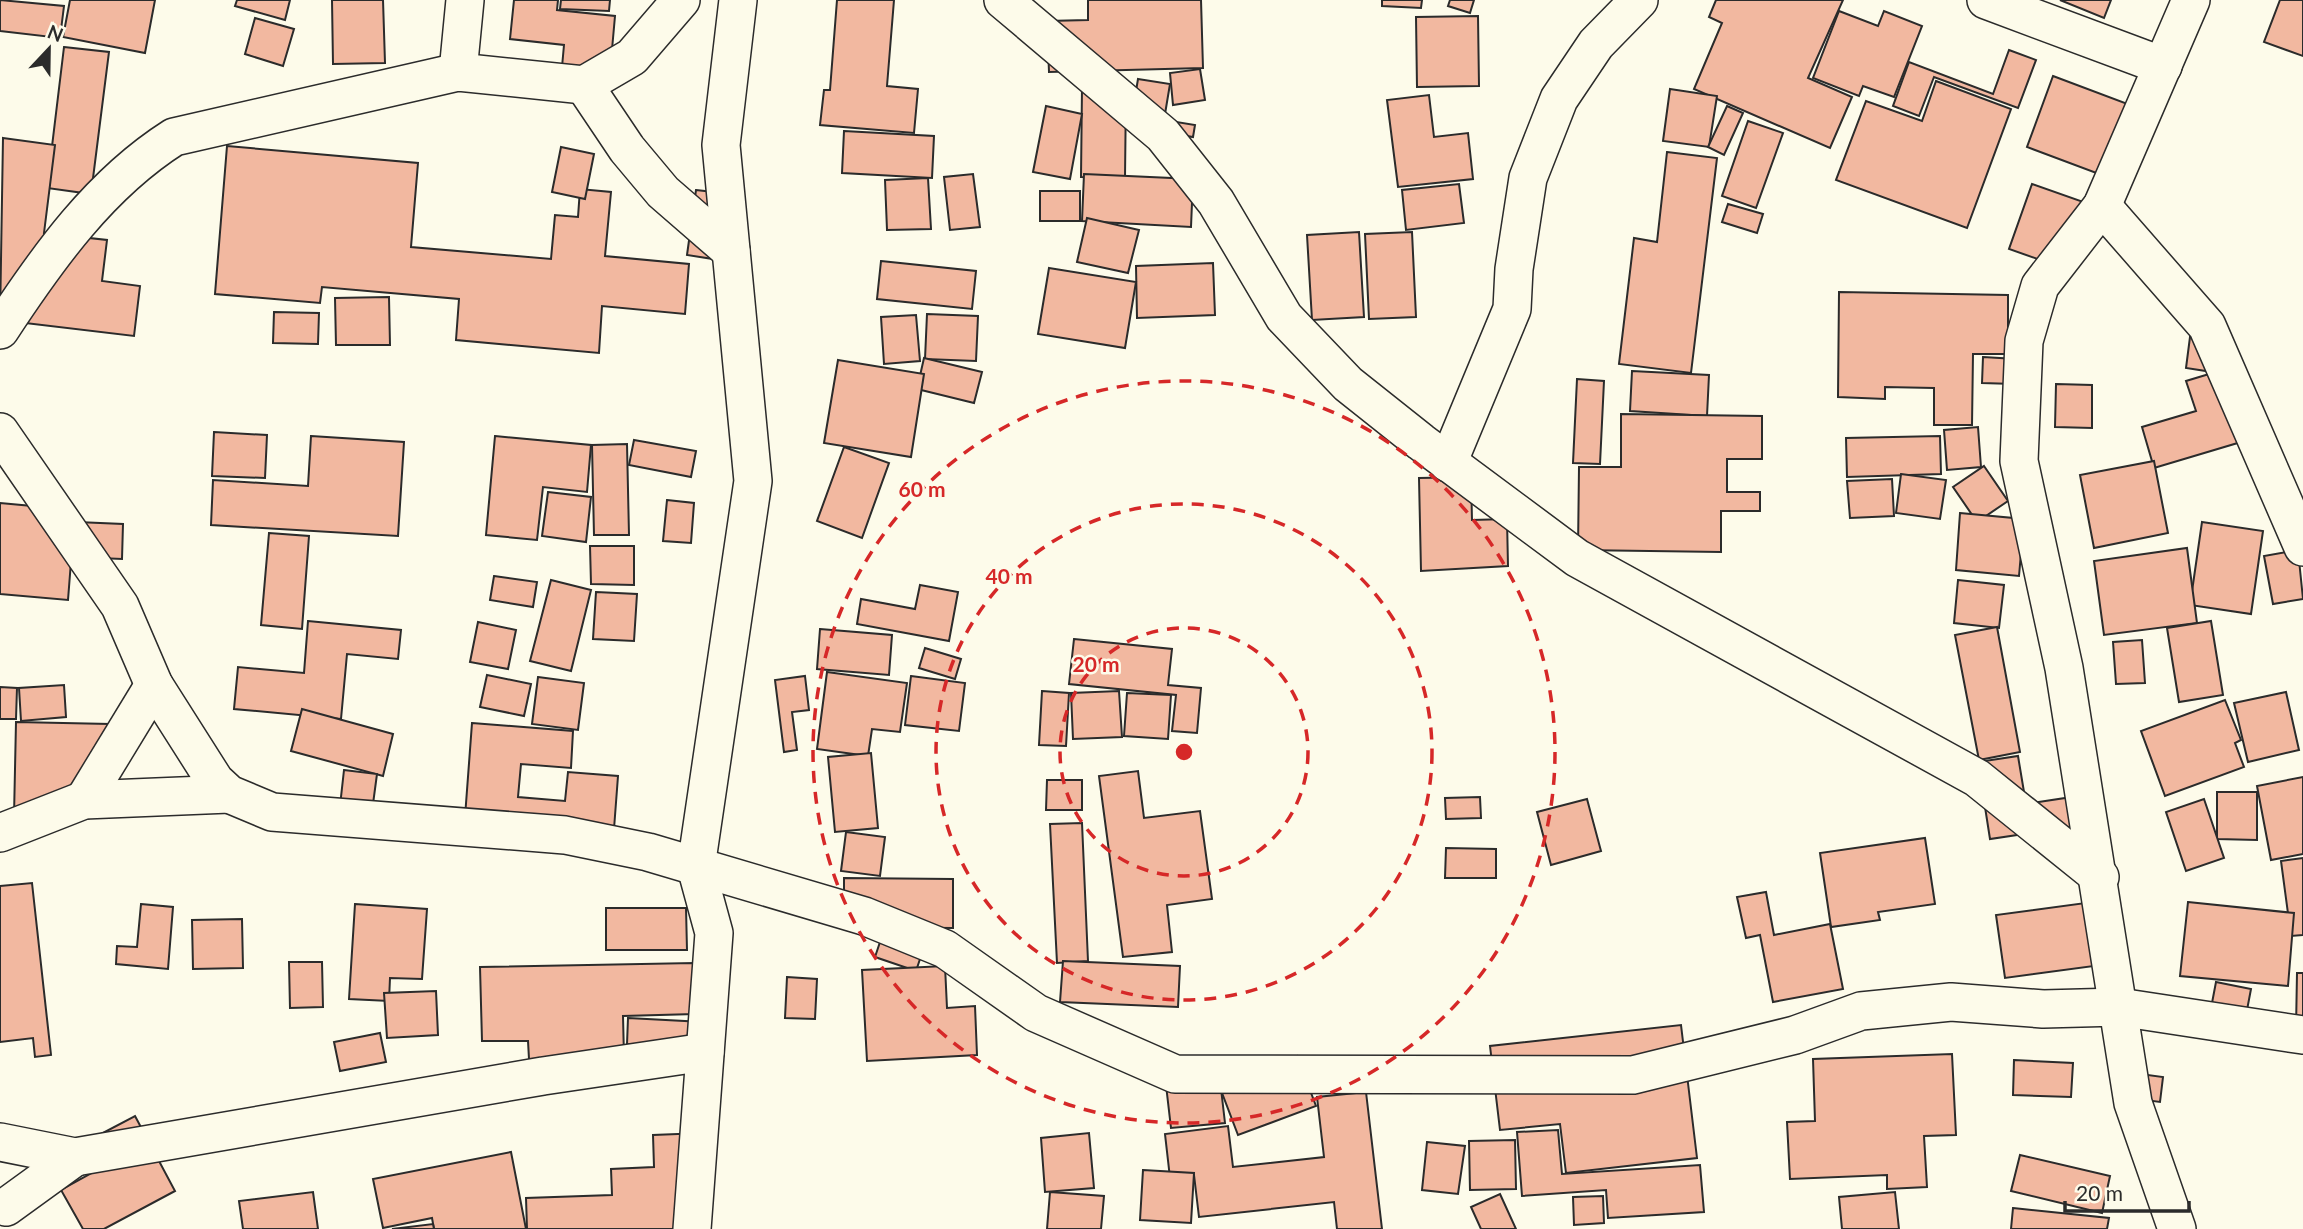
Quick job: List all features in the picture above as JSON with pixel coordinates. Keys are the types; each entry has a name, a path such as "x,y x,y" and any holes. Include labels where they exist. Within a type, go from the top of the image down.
{"street":[{"path":"458,72 465,0"},
{"path":"0,330 60,242 138,160 174,137 458,72 584,85 632,57 681,0"},
{"path":"692,1229 714,933 696,867 753,481 722,145 738,0"},
{"path":"1003,0 1163,135 1216,202 1284,317 1348,384 1448,463 1577,558 1977,778 2100,877"},
{"path":"1448,463 1512,309 1514,269 1528,178 1559,99 1596,44 1639,0"},
{"path":"1986,0 2163,66"},
{"path":"2177,1229 2133,1103 2100,877 2064,668 2019,461 2024,341 2040,286 2102,206 2191,0"},
{"path":"584,85 627,149 663,192 731,251"},
{"path":"2102,206 2207,327 2303,547"},
{"path":"0,432 120,606 154,685 215,781 229,794 272,812 565,835 648,852 864,916 945,949 1036,1013 1175,1074 1633,1075 1795,1035 1861,1011 1951,1002 2043,1009 2119,1007 2303,1035"},
{"path":"84,800 154,685"},
{"path":"0,833 84,800 229,794"},
{"path":"0,1142 75,1157 543,1076 705,1052"},
{"path":"8,1210 75,1157"}],"building":[{"path":"0,0 64,6 60,38 0,31"},
{"path":"70,0 155,0 145,53 63,37"},
{"path":"237,0 290,0 285,20 235,6"},
{"path":"332,0 383,0 385,63 333,64"},
{"path":"514,0 558,0 557,10 615,16 610,72 562,67 564,45 510,39"},
{"path":"561,0 610,0 609,11 560,9"},
{"path":"837,0 894,0 887,86 918,89 914,133 820,125 824,90 830,90"},
{"path":"1088,0 1201,0 1203,68 1049,72 1047,21 1088,20"},
{"path":"1382,0 1422,0 1421,8 1382,6"},
{"path":"1450,0 1474,0 1470,13 1448,6"},
{"path":"1716,0 1843,0 1808,78 1852,97 1830,148 1694,89 1722,23 1709,17"},
{"path":"2060,0 2111,0 2104,18"},
{"path":"2280,0 2303,0 2303,56 2264,42"},
{"path":"1839,11 1878,26 1884,11 1922,26 1894,97 1863,86 1859,96 1813,78"},
{"path":"1478,16 1479,86 1417,87 1416,17"},
{"path":"255,18 294,29 283,66 245,54"},
{"path":"64,47 109,52 91,194 47,188"},
{"path":"2009,50 2036,60 2018,108 1934,77 1919,116 1893,106 1909,62 1993,94"},
{"path":"1200,69 1205,100 1173,105 1170,73"},
{"path":"2053,76 2133,106 2107,177 2027,147"},
{"path":"1138,79 1170,84 1164,120 1195,125 1193,137 1130,127"},
{"path":"1936,81 2011,109 1967,228 1836,180 1866,101 1922,121"},
{"path":"1082,88 1126,89 1125,178 1081,177"},
{"path":"1670,89 1717,96 1709,147 1663,141"},
{"path":"1429,95 1434,137 1468,133 1473,179 1398,187 1387,100"},
{"path":"1046,106 1082,114 1070,179 1033,172"},
{"path":"1727,106 1743,113 1724,155 1708,147"},
{"path":"1748,121 1783,133 1756,208 1722,196"},
{"path":"844,131 934,136 932,178 842,173"},
{"path":"3,138 55,145 44,233 107,240 102,281 140,286 134,336 0,320"},
{"path":"227,146 418,163 411,247 551,259 555,215 578,217 580,189 611,192 605,256 689,264 685,314 602,306 599,353 456,340 459,299 322,287 320,303 215,294"},
{"path":"561,147 594,154 585,199 552,192"},
{"path":"1667,152 1717,158 1691,373 1619,364 1634,238 1657,242"},
{"path":"973,174 980,227 950,230 944,177"},
{"path":"1084,174 1193,179 1191,227 1082,221"},
{"path":"928,178 931,229 887,230 885,180"},
{"path":"1459,184 1464,223 1406,230 1402,190"},
{"path":"2032,184 2092,205 2069,270 2009,249"},
{"path":"696,190 722,193 713,259 687,255"},
{"path":"1040,191 1080,191 1080,221 1040,221"},
{"path":"1728,204 1763,214 1757,233 1722,222"},
{"path":"1087,218 1139,230 1128,273 1077,262"},
{"path":"1359,232 1364,317 1312,320 1307,235"},
{"path":"1412,232 1416,317 1369,319 1365,234"},
{"path":"881,261 976,271 972,309 877,299"},
{"path":"1213,263 1215,315 1137,318 1136,266"},
{"path":"1049,268 1136,282 1125,348 1038,334"},
{"path":"1839,292 2008,295 2008,354 1973,354 1972,425 1934,425 1934,388 1885,387 1885,399 1838,397"},
{"path":"389,297 390,345 336,345 335,298"},
{"path":"274,312 319,313 318,344 273,343"},
{"path":"927,314 978,316 976,361 925,359"},
{"path":"916,315 920,361 884,364 881,317"},
{"path":"2190,337 2210,341 2206,371 2186,368"},
{"path":"1983,357 2016,359 2014,384 1982,383"},
{"path":"924,358 982,372 974,403 917,389"},
{"path":"838,360 924,374 911,457 824,443"},
{"path":"1632,371 1709,375 1707,416 1630,411"},
{"path":"2219,371 2241,442 2154,468 2142,427 2196,411 2186,381"},
{"path":"1577,379 1604,381 1600,464 1573,463"},
{"path":"2056,384 2092,385 2092,428 2055,427"},
{"path":"1621,414 1762,416 1762,459 1727,459 1727,492 1760,492 1760,511 1721,511 1721,552 1578,550 1579,467 1621,467"},
{"path":"1978,427 1981,467 1947,470 1944,430"},
{"path":"214,432 267,435 265,478 212,476"},
{"path":"311,436 404,442 398,536 211,525 213,480 308,486"},
{"path":"495,436 591,445 587,492 543,487 537,540 486,535"},
{"path":"1940,436 1941,474 1847,477 1846,438"},
{"path":"634,440 696,451 691,477 629,465"},
{"path":"627,444 629,535 594,535 592,445"},
{"path":"844,447 889,463 862,538 817,521"},
{"path":"2154,461 2168,533 2094,548 2080,475"},
{"path":"1984,466 2008,501 1977,522 1953,487"},
{"path":"1901,474 1946,480 1940,519 1896,513"},
{"path":"1471,477 1472,520 1507,519 1508,566 1421,571 1419,478"},
{"path":"1892,479 1894,516 1850,518 1847,481"},
{"path":"548,492 591,497 586,542 542,536"},
{"path":"667,500 694,503 691,543 663,541"},
{"path":"0,503 75,510 68,600 0,594"},
{"path":"1960,513 2024,519 2019,576 1956,570"},
{"path":"77,522 123,524 122,559 76,557"},
{"path":"2202,522 2263,531 2251,614 2190,605"},
{"path":"269,533 309,536 302,629 261,625"},
{"path":"590,546 634,546 634,585 591,584"},
{"path":"2187,548 2197,623 2104,635 2094,561"},
{"path":"2298,550 2303,599 2273,604 2264,556"},
{"path":"494,576 537,582 533,607 490,600"},
{"path":"551,580 591,590 571,671 530,661"},
{"path":"1958,580 2004,585 1999,628 1954,623"},
{"path":"920,585 958,592 949,641 857,624 861,599 915,609"},
{"path":"596,592 637,594 634,641 593,639"},
{"path":"308,621 401,630 398,659 347,654 341,719 234,709 238,667 304,673"},
{"path":"2211,621 2223,695 2179,702 2167,628"},
{"path":"478,622 516,630 508,669 470,662"},
{"path":"1997,627 2020,752 1979,760 1955,635"},
{"path":"820,629 892,635 889,675 817,669"},
{"path":"1074,639 1172,649 1168,685 1201,688 1197,733 1172,731 1176,695 1069,684"},
{"path":"2142,640 2145,683 2116,684 2113,642"},
{"path":"925,648 961,659 955,679 919,668"},
{"path":"827,672 907,683 900,732 872,729 868,756 817,749"},
{"path":"487,675 531,684 524,716 480,707"},
{"path":"805,676 809,710 792,712 797,750 784,752 775,680"},
{"path":"911,676 965,683 959,731 905,725"},
{"path":"538,677 584,683 578,730 532,724"},
{"path":"64,685 66,717 21,721 19,688"},
{"path":"0,687 17,688 16,719 0,719"},
{"path":"1042,691 1069,693 1066,746 1039,745"},
{"path":"1119,691 1122,737 1073,739 1071,693"},
{"path":"2286,692 2299,750 2248,762 2234,703"},
{"path":"1127,693 1171,695 1168,739 1124,736"},
{"path":"2225,700 2241,740 2235,743 2244,767 2165,796 2141,731"},
{"path":"302,709 393,734 383,776 291,751"},
{"path":"16,722 110,724 109,818 14,816"},
{"path":"472,723 573,731 571,768 521,764 518,797 565,801 568,772 618,776 614,829 465,817"},
{"path":"871,753 878,828 835,832 828,757"},
{"path":"2018,756 2026,804 2072,797 2077,826 1990,839 1978,762"},
{"path":"344,770 377,774 371,819 339,815"},
{"path":"1138,771 1144,818 1200,811 1212,899 1167,905 1172,952 1123,957 1099,776"},
{"path":"2303,777 2303,854 2271,860 2257,786"},
{"path":"1047,780 1082,780 1082,810 1046,810"},
{"path":"2217,792 2257,792 2257,840 2217,839"},
{"path":"1480,797 1481,818 1446,819 1445,798"},
{"path":"1587,799 1601,851 1551,865 1537,812"},
{"path":"2204,799 2224,858 2186,871 2166,812"},
{"path":"1082,823 1088,961 1057,963 1050,824"},
{"path":"846,832 885,837 880,876 841,871"},
{"path":"1925,838 1935,904 1878,912 1880,920 1831,927 1820,853"},
{"path":"1446,848 1496,849 1496,878 1445,878"},
{"path":"2303,858 2303,935 2291,936 2281,861"},
{"path":"844,878 953,879 953,928 844,927"},
{"path":"32,883 51,1055 35,1057 33,1038 0,1042 0,886"},
{"path":"1766,892 1774,935 1830,924 1843,989 1773,1002 1760,935 1746,938 1737,897"},
{"path":"2100,901 2109,964 2005,978 1996,915"},
{"path":"2188,902 2294,913 2288,986 2180,976"},
{"path":"141,904 173,907 168,969 116,964 117,946 137,947"},
{"path":"355,904 427,909 422,979 390,978 389,1001 349,999"},
{"path":"606,908 686,908 687,950 606,950"},
{"path":"242,919 243,968 193,969 192,920"},
{"path":"886,924 927,938 916,971 875,957"},
{"path":"1063,961 1180,966 1178,1007 1060,1002"},
{"path":"289,962 322,962 323,1007 290,1008"},
{"path":"694,963 695,1014 623,1016 624,1057 529,1059 528,1041 482,1041 480,967"},
{"path":"945,966 947,1008 975,1006 977,1055 867,1061 862,970"},
{"path":"2297,973 2303,973 2303,1029 2296,1029"},
{"path":"787,977 817,979 815,1019 785,1018"},
{"path":"2216,982 2251,989 2243,1031 2208,1024"},
{"path":"436,991 438,1035 387,1038 384,993"},
{"path":"628,1018 703,1022 702,1047 627,1044"},
{"path":"1681,1025 1697,1158 1566,1173 1560,1124 1500,1130 1490,1046"},
{"path":"380,1033 386,1062 340,1071 334,1042"},
{"path":"1952,1054 1956,1135 1924,1136 1927,1187 1887,1189 1887,1175 1790,1179 1787,1122 1815,1121 1813,1059"},
{"path":"1297,1056 1316,1106 1238,1135 1219,1085"},
{"path":"2014,1060 2073,1063 2071,1097 2013,1095"},
{"path":"2118,1071 2163,1077 2160,1102 2114,1096"},
{"path":"1220,1080 1225,1123 1171,1128 1166,1085"},
{"path":"1366,1092 1382,1229 1337,1229 1334,1202 1199,1217 1194,1175 1170,1178 1165,1134 1228,1126 1233,1167 1324,1157 1317,1097"},
{"path":"135,1116 175,1191 104,1229 83,1229 61,1190 95,1171 80,1145"},
{"path":"1558,1130 1562,1174 1700,1165 1704,1212 1608,1218 1606,1190 1522,1196 1517,1132"},
{"path":"703,1133 707,1229 527,1229 526,1198 612,1195 611,1169 654,1167 653,1135"},
{"path":"1089,1133 1094,1188 1045,1192 1041,1138"},
{"path":"1515,1140 1516,1189 1470,1190 1469,1141"},
{"path":"1427,1142 1465,1146 1458,1194 1422,1190"},
{"path":"511,1152 526,1229 434,1229 432,1218 383,1228 373,1179"},
{"path":"2020,1155 2110,1176 2102,1213 2011,1191"},
{"path":"1143,1170 1194,1173 1191,1223 1140,1220"},
{"path":"313,1192 318,1229 243,1229 239,1201"},
{"path":"1050,1192 1104,1196 1101,1229 1047,1229"},
{"path":"1895,1192 1899,1229 1842,1229 1839,1197"},
{"path":"1500,1194 1516,1229 1481,1229 1471,1207"},
{"path":"1603,1196 1604,1223 1574,1225 1573,1197"},
{"path":"2013,1208 2109,1218 2107,1229 2011,1229"},
{"path":"433,1224 434,1229 392,1229"}]}
